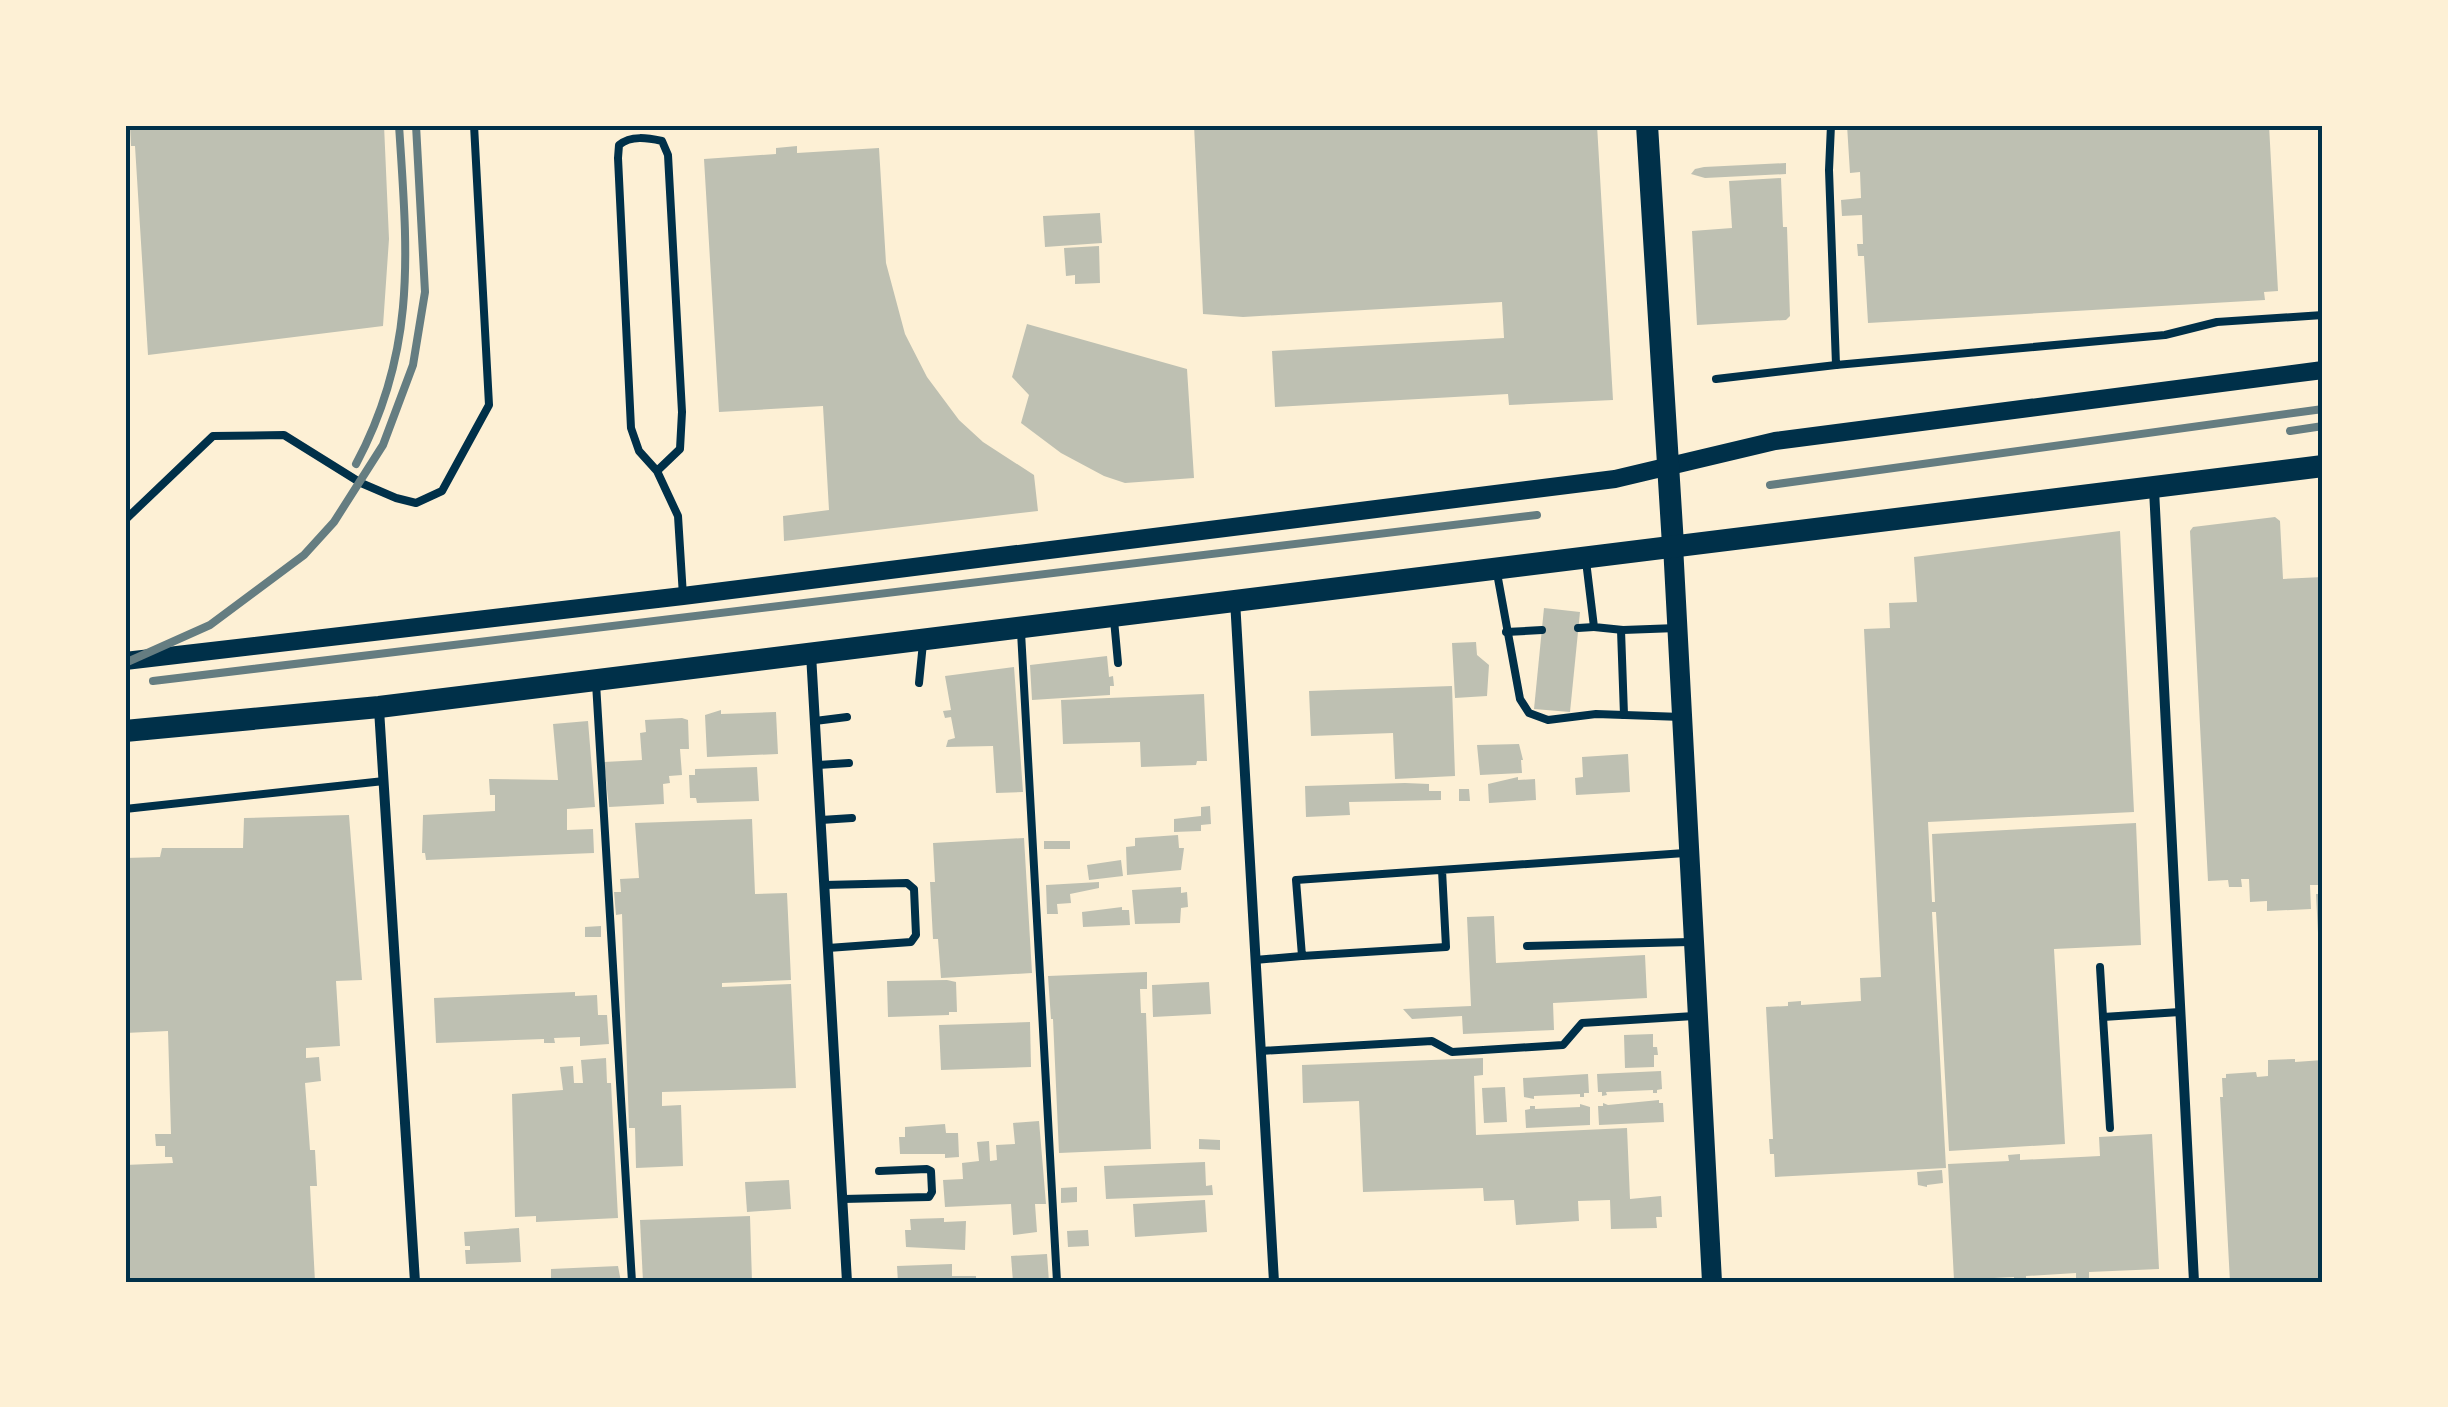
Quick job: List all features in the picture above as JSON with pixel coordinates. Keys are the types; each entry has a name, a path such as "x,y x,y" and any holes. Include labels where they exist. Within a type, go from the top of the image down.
{"main road":[{"path":"1647,125 1712,1282"},
{"path":"125,731 379,707 2323,466"}],"street":[{"path":"125,660 683,596 1615,479 1775,442 2323,370"},
{"path":"2154,486 2194,1282"},
{"path":"1234,600 1274,1282"},
{"path":"812,653 847,1282"},
{"path":"379,707 415,1282"}],"lane":[{"path":"125,520 214,436 284,435 361,482 396,498 416,502 442,491 490,405 474,125"},
{"path":"1831,125 1836,365"},
{"path":"657,471 680,449 682,412 668,155 662,140 644,137 619,144 618,158 631,428 639,451 657,471 678,516 683,596"},
{"path":"1716,379 2165,335 2216,322 2323,314"},
{"path":"1585,556 1594,627"},
{"path":"1497,567 1520,699 1528,714 1548,720 1596,714 1682,717"},
{"path":"1114,615 1118,663"},
{"path":"1021,627 1057,1282"},
{"path":"1578,628 1677,628"},
{"path":"1506,632 1542,630"},
{"path":"1620,630 1624,715"},
{"path":"919,683 924,639"},
{"path":"596,680 632,1282"},
{"path":"815,720 846,717"},
{"path":"818,765 849,763"},
{"path":"125,808 384,781"},
{"path":"820,820 852,818"},
{"path":"1302,956 1296,880 1690,852"},
{"path":"1256,960 1446,947 1442,870"},
{"path":"824,885 907,883 914,889 916,935 911,942 828,948"},
{"path":"1526,946 1694,942"},
{"path":"2100,967 2110,1128"},
{"path":"2103,1017 2180,1012"},
{"path":"1261,1051 1432,1041 1452,1052 1563,1045 1582,1022 1698,1016"},
{"path":"842,1200 929,1196 932,1192 931,1172 927,1169 879,1171"}],"building":[{"path":"130,125 384,125 389,239 383,326 148,355 135,146 131,146"},
{"path":"1194,125 1597,125 1613,400 1509,405 1508,394 1275,407 1272,351 1504,338 1502,302 1243,317 1203,314"},
{"path":"1847,125 2269,125 2278,291 2264,292 2265,300 1868,323 1864,256 1858,256 1857,244 1863,244 1862,215 1842,216 1841,200 1861,198 1860,172 1850,173"},
{"path":"797,146 797,153 879,148 886,263 905,334 927,377 959,420 983,442 1034,475 1038,511 784,541 783,516 829,510 823,406 719,412 704,159 776,154 776,148"},
{"path":"1786,163 1786,174 1705,178 1691,174 1704,167"},
{"path":"1781,178 1790,316 1786,320 1697,325 1692,231 1732,228 1729,181"},
{"path":"1100,213 1102,243 1045,247 1043,216"},
{"path":"1099,246 1100,283 1075,284 1075,275 1066,276 1064,248"},
{"path":"1027,324 1187,369 1194,478 1125,483 1061,453 1021,423 1029,395 1012,377"},
{"path":"2275,517 2280,521 2283,579 2323,577 2323,972 2316,894 2319,885 2310,885 2311,909 2267,911 2267,901 2250,902 2249,879 2241,879 2242,887 2229,887 2228,880 2208,881 2190,531 2193,527"},
{"path":"2120,531 2134,812 1928,822 1932,902 1932,834 2136,823 2141,945 2054,949 2065,1144 1949,1151 1936,912 1932,912 1946,1168 1775,1177 1769,1139 1773,1139 1766,1007 1801,1001 1801,1005 1861,1001 1860,978 1881,977 1864,629 1890,628 1889,603 1917,602 1914,557"},
{"path":"1544,608 1580,612 1570,712 1534,709"},
{"path":"1476,642 1477,655 1489,665 1487,696 1455,698 1452,643"},
{"path":"1107,656 1114,686 1110,686 1110,695 1032,700 1030,665"},
{"path":"1014,667 1023,792 996,793 993,746 946,747 948,740 955,738 951,717 945,718 943,711 951,710 945,676"},
{"path":"1452,686 1455,776 1395,779 1393,733 1311,736 1309,691"},
{"path":"1204,694 1207,761 1197,761 1196,765 1141,767 1140,742 1063,744 1061,700"},
{"path":"721,710 721,714 776,712 778,754 707,757 705,715"},
{"path":"645,720 688,720 689,749 680,749 682,775 669,776 670,783 663,784 664,804 609,807 604,762 642,760 640,733 646,732"},
{"path":"588,721 595,807 567,809 567,830 593,829 594,853 426,860 422,853 423,815 495,811 489,779 558,780 553,724"},
{"path":"1519,744 1522,773 1480,775 1477,745"},
{"path":"1628,754 1630,792 1576,795 1575,778 1583,777 1582,757"},
{"path":"757,767 759,801 697,803 696,798 690,798 689,775 695,775 695,769"},
{"path":"1518,777 1535,779 1536,800 1489,803 1488,784"},
{"path":"1429,784 1429,791 1441,791 1441,800 1349,802 1350,815 1306,817 1305,786"},
{"path":"1459,789 1469,789 1470,801 1459,801"},
{"path":"1210,806 1211,824 1201,825 1201,831 1174,832 1174,819 1201,816 1201,807"},
{"path":"349,815 362,980 336,981 340,1046 306,1048 306,1058 319,1057 321,1081 305,1083 317,1186 310,1186 315,1282 125,1282 125,1165 173,1163 172,1157 165,1157 165,1146 156,1146 155,1134 171,1134 168,1031 125,1033 125,858 160,857 162,848 243,848 244,818"},
{"path":"752,819 755,894 787,893 791,980 722,983 722,987 791,984 796,1088 662,1092 662,1106 681,1105 683,1166 636,1168 635,1128 629,1128 622,914 616,915 614,892 621,892 620,879 639,878 635,823"},
{"path":"1178,835 1179,848 1184,848 1181,870 1127,875 1126,847 1135,846 1135,838"},
{"path":"1024,838 1032,973 941,978 938,939 933,939 933,843"},
{"path":"1044,841 1070,841 1070,849 1044,849"},
{"path":"1121,860 1123,876 1089,880 1087,865"},
{"path":"1099,882 1099,888 1070,894 1071,903 1057,904 1058,914 1047,914 1046,885"},
{"path":"1181,887 1181,893 1187,892 1188,907 1181,908 1180,923 1135,924 1132,890"},
{"path":"1122,907 1129,910 1130,925 1083,927 1082,912"},
{"path":"1494,916 1496,963 1645,955 1647,998 1553,1003 1554,1030 1463,1034 1462,1016 1412,1019 1403,1009 1471,1006 1467,917"},
{"path":"601,926 601,937 585,937 585,927"},
{"path":"1147,972 1147,989 1140,989 1141,1013 1146,1013 1151,1149 1059,1153 1048,976"},
{"path":"887,981 956,982 957,1012 888,1017"},
{"path":"1209,982 1211,1014 1153,1017 1152,985"},
{"path":"575,992 575,996 597,995 598,1015 607,1015 609,1044 580,1046 580,1037 554,1038 555,1043 544,1043 544,1039 436,1043 434,998"},
{"path":"1030,1022 1031,1067 941,1070 939,1025"},
{"path":"1653,1034 1653,1047 1657,1047 1658,1055 1654,1055 1654,1067 1625,1068 1624,1035"},
{"path":"606,1058 607,1083 611,1083 618,1218 536,1222 536,1216 515,1217 512,1094 563,1090 560,1067 573,1066 574,1083 583,1083 581,1060"},
{"path":"1483,1058 1483,1075 1474,1076 1476,1135 1627,1128 1630,1199 1661,1196 1662,1217 1656,1217 1657,1228 1611,1229 1610,1200 1578,1201 1579,1221 1516,1225 1514,1200 1484,1201 1483,1188 1363,1192 1359,1101 1303,1103 1302,1065"},
{"path":"2268,1060 2323,1060 2323,1282 2230,1282 2222,1078 2226,1074 2256,1072 2257,1077 2268,1076"},
{"path":"1661,1071 1662,1089 1657,1093 1606,1092 1602,1096 1598,1092 1597,1074"},
{"path":"1588,1074 1589,1093 1584,1093 1584,1097 1524,1097 1523,1078"},
{"path":"1505,1087 1507,1122 1484,1123 1482,1088"},
{"path":"1603,1103 1663,1103 1664,1122 1599,1125 1598,1106"},
{"path":"1580,1104 1590,1107 1590,1125 1526,1128 1525,1110 1530,1106 1535,1109"},
{"path":"1039,1121 1046,1204 1035,1204 1037,1232 1013,1235 1011,1204 945,1207 943,1180 963,1179 962,1163 979,1161 977,1142 989,1141 990,1161 997,1160 996,1145 1015,1144 1013,1123"},
{"path":"945,1124 946,1133 958,1133 959,1157 900,1154 899,1137 905,1137 905,1127"},
{"path":"2152,1134 2159,1269 2089,1272 2089,1281 2076,1282 2076,1273 2026,1276 2026,1282 2014,1282 2014,1277 1954,1280 1948,1164 2009,1161 2008,1155 2020,1154 2020,1160 2100,1156 2099,1137"},
{"path":"1199,1139 1220,1140 1220,1150 1199,1149"},
{"path":"1205,1162 1206,1186 1212,1185 1213,1195 1106,1199 1104,1166"},
{"path":"1942,1170 1943,1183 1918,1185 1917,1172"},
{"path":"789,1180 791,1209 747,1212 745,1182"},
{"path":"1077,1187 1077,1202 1061,1203 1061,1188"},
{"path":"1205,1200 1207,1232 1135,1237 1133,1204"},
{"path":"750,1216 752,1282 643,1282 640,1220"},
{"path":"944,1218 944,1222 966,1221 965,1250 906,1247 905,1230 911,1230 910,1219"},
{"path":"519,1228 521,1262 466,1264 465,1250 470,1250 470,1246 465,1246 464,1232"},
{"path":"1088,1230 1089,1246 1068,1247 1067,1231"},
{"path":"1047,1254 1049,1282 1013,1282 1011,1256"},
{"path":"952,1264 952,1276 976,1276 976,1282 898,1282 897,1266"},
{"path":"618,1266 621,1282 551,1282 551,1269"}],"railway":[{"path":"356,464 376,421 399,339 405,257 399,125"},
{"path":"125,663 210,625 304,555 334,522 383,445 413,365 425,292 416,125"},
{"path":"1770,485 2323,409"},
{"path":"2290,431 2323,426"},
{"path":"153,681 1537,515"}]}
